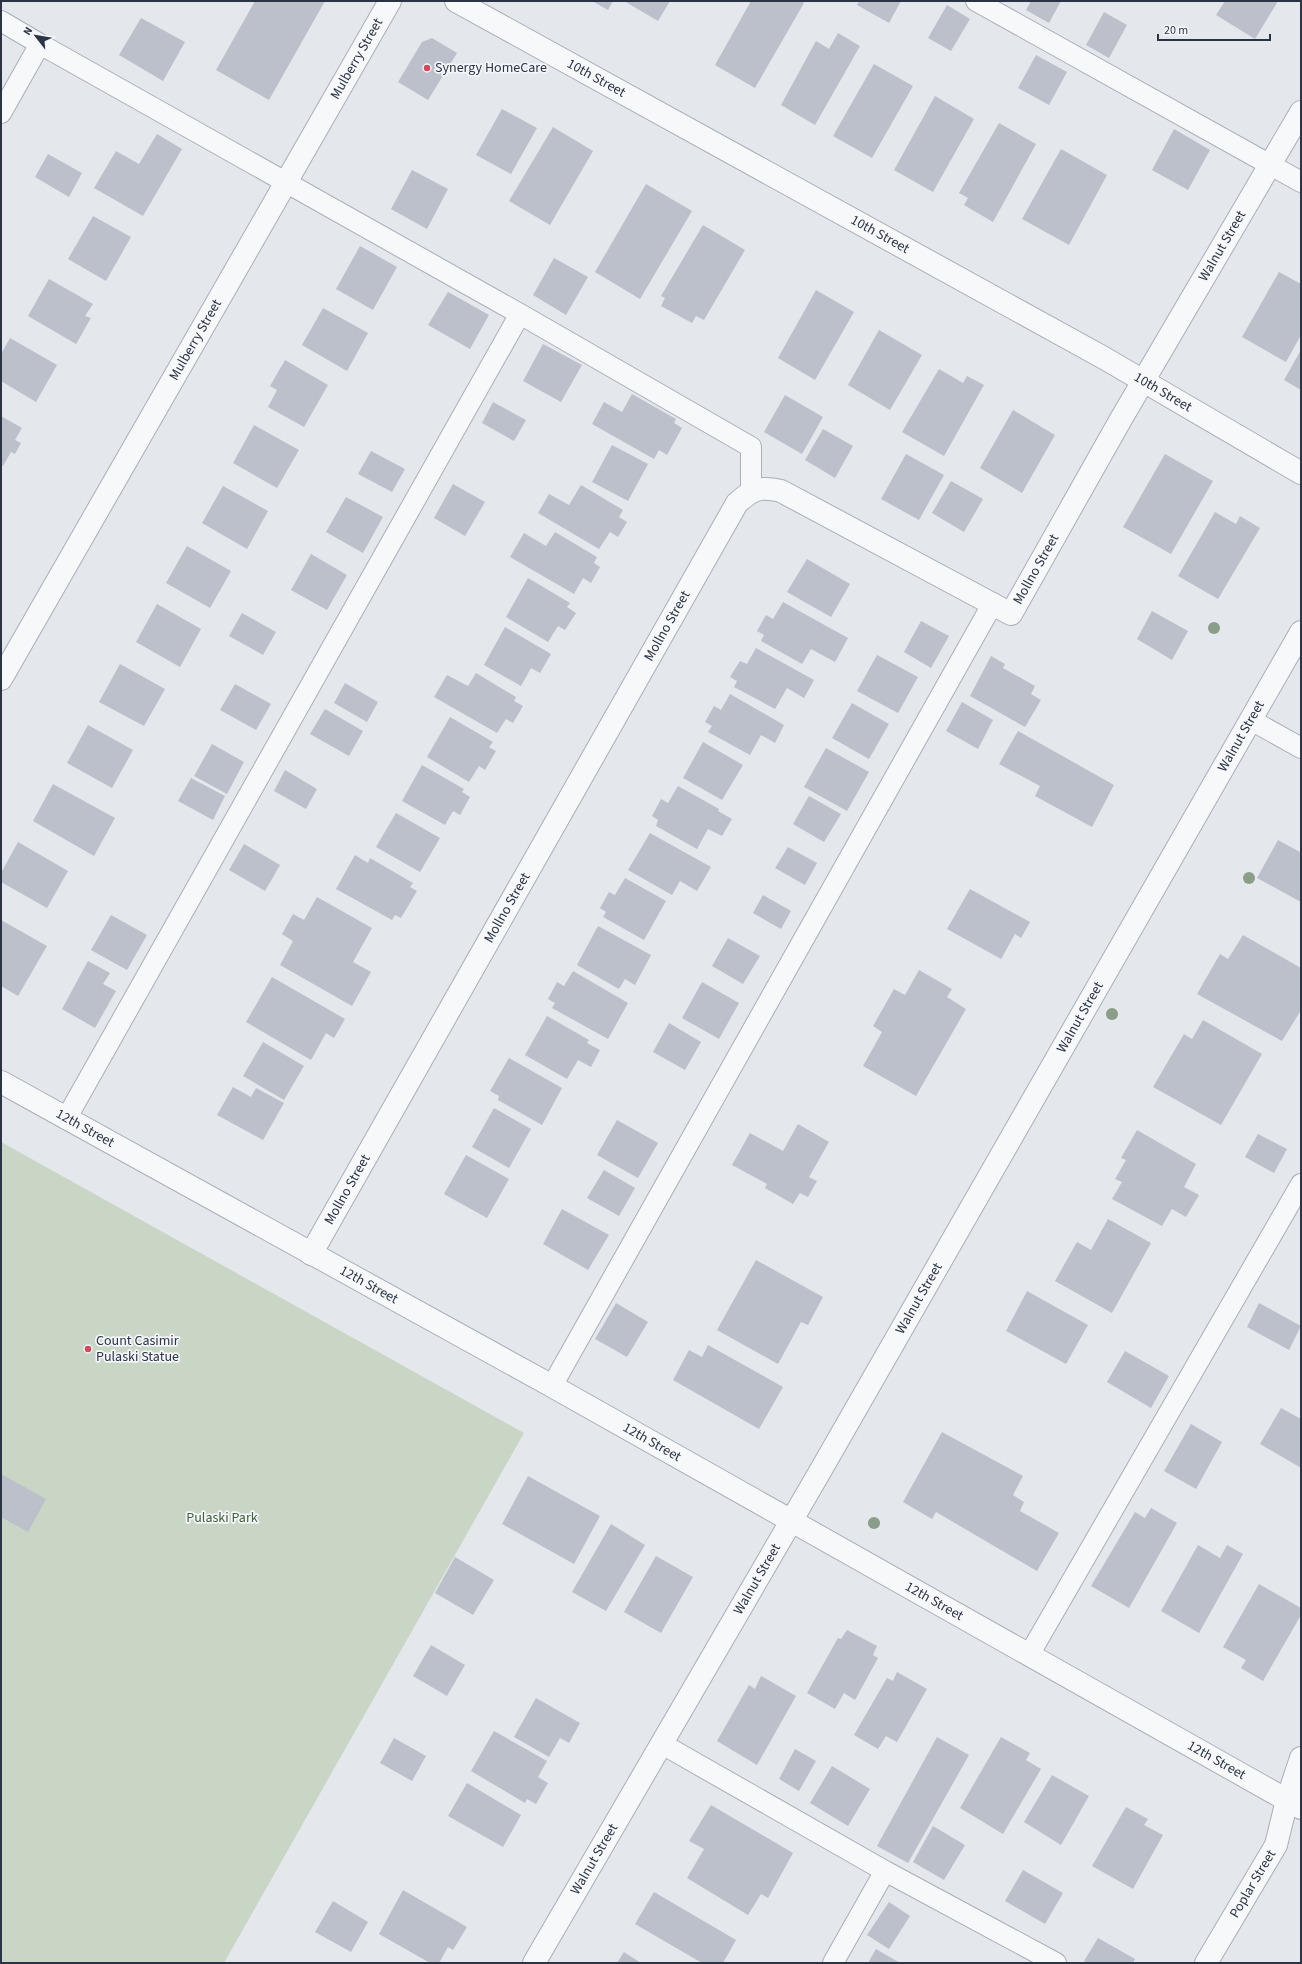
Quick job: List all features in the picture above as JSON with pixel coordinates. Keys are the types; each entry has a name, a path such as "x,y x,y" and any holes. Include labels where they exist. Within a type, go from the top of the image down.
{"street":[{"name":"Mulberry Street","path":"1,679 390,1"},
{"name":"10th Street","path":"456,1 1144,381 1301,473"},
{"name":"Walnut Street","path":"1144,381 1301,112"},
{"name":"Mollno Street","path":"311,1254 737,503 751,490 767,487 780,491 993,603 1011,614 1144,381"},
{"name":"Walnut Street","path":"534,1963 662,1744 1301,632"},
{"name":"12th Street","path":"1,1082 552,1386 1294,1804"},
{"name":"Poplar Street","path":"1206,1963 1276,1845 1294,1804 1301,1758"}],"lane":[{"path":"976,1 1301,182"},
{"path":"1,21 520,314 751,447 751,490"},
{"path":"1,113 40,44"},
{"path":"66,1119 520,314"},
{"path":"552,1386 993,603"},
{"path":"1251,720 1301,748"},
{"path":"1028,1654 1301,1184"},
{"path":"662,1744 885,1871 1056,1963"},
{"path":"833,1963 885,1871"}],"green space":[{"name":"Pulaski Park","path":"1,1142 524,1433 224,1963 1,1963"}],"building":[{"path":"255,1 325,1 269,100 216,70"},
{"path":"592,1 613,1 608,10"},
{"path":"624,1 670,1 658,21"},
{"path":"751,1 802,1 804,3 755,88 715,65"},
{"path":"859,1 901,1 889,23 857,5"},
{"path":"1031,1 1061,1 1049,23 1026,10"},
{"path":"1225,1 1278,1 1255,39 1216,15"},
{"path":"947,5 970,19 951,51 928,38"},
{"path":"1104,12 1127,25 1109,58 1086,45"},
{"path":"141,18 185,42 163,81 119,55"},
{"path":"838,33 860,46 815,125 781,105 816,41 829,49"},
{"name":"Synergy HomeCare","path":"432,38 457,53 428,100 398,82 422,42"},
{"path":"1036,55 1067,72 1049,105 1018,88"},
{"path":"874,64 913,86 872,158 833,136"},
{"path":"935,96 974,119 933,192 894,170"},
{"path":"502,109 537,128 511,174 476,155"},
{"path":"999,123 1036,144 993,222 964,205 968,198 959,193"},
{"path":"553,127 593,151 550,225 509,201"},
{"path":"1174,129 1210,150 1188,190 1152,170"},
{"path":"157,134 182,149 143,216 94,188 116,151 139,164"},
{"path":"1061,149 1107,175 1069,245 1022,219"},
{"path":"48,154 82,173 69,197 35,177"},
{"path":"412,170 448,189 427,229 391,209"},
{"path":"646,184 692,211 640,299 595,272"},
{"path":"93,216 131,237 106,281 68,259"},
{"path":"703,225 745,250 704,320 696,316 692,323 661,306 665,298 661,296"},
{"path":"360,246 397,267 373,310 336,289"},
{"path":"554,258 588,277 566,315 533,295"},
{"path":"1279,272 1301,284 1301,335 1286,362 1242,337"},
{"path":"49,279 93,304 85,316 91,318 76,344 28,316"},
{"path":"816,290 854,312 815,380 778,358"},
{"path":"448,292 489,315 470,349 428,325"},
{"path":"323,308 368,333 347,371 302,345"},
{"path":"879,330 922,355 890,410 848,385"},
{"path":"10,338 57,365 36,402 1,381 1,354"},
{"path":"543,344 582,365 561,402 523,381"},
{"path":"1301,350 1301,390 1284,380"},
{"path":"285,360 328,385 304,427 268,407 277,390 270,386"},
{"path":"939,369 963,383 967,376 984,385 944,456 902,432"},
{"path":"632,394 676,419 674,423 682,428 667,455 659,450 654,459 592,424 604,402 622,412"},
{"path":"785,395 823,417 802,454 764,432"},
{"path":"493,402 526,420 514,441 482,423"},
{"path":"1013,410 1055,435 1022,493 980,468"},
{"path":"1,416 22,428 15,440 21,443 15,454 11,452 3,466 1,465"},
{"path":"254,425 299,450 277,488 233,463"},
{"path":"823,429 853,446 835,478 805,460"},
{"path":"612,445 648,464 628,501 592,482"},
{"path":"371,451 405,469 392,492 358,474"},
{"path":"906,454 944,475 919,520 881,499"},
{"path":"1165,454 1213,481 1171,554 1123,527"},
{"path":"951,481 983,499 964,532 932,513"},
{"path":"453,484 485,502 465,536 434,518"},
{"path":"581,485 623,510 619,517 627,522 618,537 610,532 599,549 538,513 549,494 569,505"},
{"path":"223,486 268,511 247,549 202,523"},
{"path":"346,497 383,517 363,553 326,532"},
{"path":"1215,512 1236,524 1240,516 1260,528 1218,599 1178,576"},
{"path":"555,532 597,557 594,563 600,567 591,583 583,578 574,594 510,557 524,533 546,546"},
{"path":"187,546 231,571 210,608 166,583"},
{"path":"311,554 347,575 327,610 291,590"},
{"path":"807,559 850,584 831,617 787,592"},
{"path":"528,578 570,603 567,607 576,613 565,630 558,626 548,642 506,617"},
{"path":"783,602 848,638 835,662 811,649 802,664 761,641 764,635 757,631 766,615 773,619"},
{"path":"157,604 201,629 180,667 136,642"},
{"path":"1152,611 1188,631 1172,660 1137,639"},
{"path":"242,613 276,632 263,655 229,636"},
{"path":"921,621 949,636 931,668 904,652"},
{"path":"505,627 551,654 540,673 531,668 521,686 484,665"},
{"path":"756,648 814,680 804,698 787,688 775,709 734,687 737,681 730,677 740,661 747,664"},
{"path":"877,655 918,677 898,713 857,691"},
{"path":"991,656 1005,664 1003,668 1035,686 1031,694 1041,700 1025,727 970,696"},
{"path":"120,664 165,689 144,726 99,702"},
{"path":"476,673 516,697 514,701 523,706 513,723 506,719 497,733 434,697 447,675 468,686"},
{"path":"345,683 378,702 367,722 334,703"},
{"path":"235,684 271,704 256,730 220,710"},
{"path":"730,694 784,725 775,743 761,735 750,755 708,732 712,726 705,722 714,706 721,710"},
{"path":"962,702 993,720 978,749 946,731"},
{"path":"852,703 889,724 869,759 832,738"},
{"path":"325,709 363,731 349,756 310,734"},
{"path":"450,717 493,742 489,747 496,751 485,770 479,766 469,782 427,757"},
{"path":"88,725 133,750 112,788 67,763"},
{"path":"1018,731 1114,785 1092,827 1035,796 1040,786 999,764"},
{"path":"703,742 743,765 722,800 683,778"},
{"path":"212,744 244,762 227,794 194,776"},
{"path":"826,748 869,772 847,811 804,787"},
{"path":"422,765 464,789 462,792 470,797 460,815 453,811 445,825 402,801"},
{"path":"285,770 317,789 306,809 274,791"},
{"path":"191,778 225,796 213,820 178,801"},
{"path":"53,784 115,818 94,856 33,821"},
{"path":"678,786 719,809 718,811 732,819 722,836 708,829 697,849 656,826 658,820 652,816 661,799 668,803"},
{"path":"809,796 841,814 824,842 793,824"},
{"path":"396,813 440,838 420,872 376,847"},
{"path":"650,833 711,867 697,891 680,881 672,895 628,870"},
{"path":"1278,840 1300,852 1301,850 1301,902 1257,878"},
{"path":"18,842 68,871 47,908 1,882 1,873"},
{"path":"244,844 280,865 265,891 229,870"},
{"path":"788,847 817,863 805,885 775,868"},
{"path":"355,855 368,863 370,858 413,883 410,887 417,891 401,918 395,915 392,920 336,889"},
{"path":"625,878 666,901 644,940 603,917 606,912 600,908 609,892 615,895"},
{"path":"970,889 1030,922 1021,938 1015,934 1001,959 947,929"},
{"path":"763,895 791,911 781,929 753,913"},
{"path":"317,897 372,928 353,962 371,972 352,1006 280,965 293,941 282,934 293,914 304,920"},
{"path":"111,915 147,935 127,970 91,950"},
{"path":"1,920 47,946 18,996 1,986"},
{"path":"598,926 651,955 635,985 625,979 619,989 577,965"},
{"path":"1243,935 1301,968 1301,1010 1282,1041 1197,994 1220,954 1228,959"},
{"path":"728,938 760,956 743,984 712,966"},
{"path":"88,961 110,973 103,984 116,991 95,1028 62,1009"},
{"path":"919,970 952,989 947,997 966,1009 916,1096 863,1066 882,1032 873,1026 894,989 905,995"},
{"path":"573,971 628,1003 608,1039 552,1008 555,1003 548,999 557,982 564,986"},
{"path":"272,977 345,1019 334,1038 326,1033 311,1060 246,1022"},
{"path":"702,982 739,1003 719,1039 682,1018"},
{"path":"547,1016 589,1040 587,1043 600,1050 591,1067 578,1060 567,1079 525,1055"},
{"path":"1203,1020 1262,1054 1221,1125 1153,1087 1184,1034 1192,1039"},
{"path":"669,1023 701,1042 685,1070 653,1052"},
{"path":"263,1042 304,1066 284,1100 243,1076"},
{"path":"509,1058 562,1088 542,1125 498,1100 499,1096 490,1091"},
{"path":"233,1087 251,1097 256,1088 284,1103 263,1140 217,1115"},
{"path":"494,1108 531,1129 509,1168 472,1147"},
{"path":"617,1120 658,1143 638,1178 597,1155"},
{"path":"798,1124 829,1142 809,1177 817,1181 808,1197 800,1193 793,1204 765,1188 767,1184 732,1165 750,1133 783,1151"},
{"path":"1137,1130 1196,1164 1184,1187 1199,1195 1186,1217 1172,1209 1162,1226 1112,1199 1122,1182 1115,1179 1126,1160 1121,1158"},
{"path":"1258,1134 1287,1149 1274,1173 1245,1157"},
{"path":"466,1155 509,1179 487,1218 444,1194"},
{"path":"604,1170 635,1188 619,1216 587,1198"},
{"path":"562,1209 609,1235 588,1270 543,1244"},
{"path":"1108,1219 1151,1243 1112,1313 1055,1281 1077,1242 1091,1250"},
{"path":"756,1260 823,1297 808,1325 801,1322 778,1364 717,1330"},
{"path":"1027,1291 1088,1325 1066,1364 1006,1331"},
{"path":"616,1303 648,1322 627,1357 595,1339"},
{"path":"1259,1303 1301,1326 1289,1350 1247,1327"},
{"path":"708,1345 783,1387 759,1429 673,1380 689,1350 702,1357"},
{"path":"1125,1351 1169,1376 1151,1408 1107,1382"},
{"path":"1281,1408 1301,1419 1301,1468 1260,1444"},
{"path":"1191,1424 1222,1442 1196,1489 1164,1471"},
{"path":"942,1432 1023,1476 1013,1495 1024,1502 1020,1511 1059,1533 1037,1571 936,1512 932,1519 903,1502"},
{"path":"1,1474 46,1499 28,1532 1,1517"},
{"path":"528,1476 600,1516 574,1564 502,1524"},
{"path":"1151,1508 1177,1523 1129,1608 1091,1586 1135,1512 1145,1518"},
{"path":"611,1524 645,1545 606,1611 572,1592"},
{"path":"1198,1545 1220,1558 1227,1545 1243,1554 1199,1633 1161,1611"},
{"path":"656,1556 693,1577 661,1633 624,1612"},
{"path":"455,1557 494,1580 473,1615 435,1593"},
{"path":"1259,1584 1301,1608 1301,1615 1263,1681 1241,1668 1246,1660 1223,1647"},
{"path":"847,1630 877,1646 873,1655 878,1658 855,1700 844,1693 835,1709 807,1693 838,1638 841,1639"},
{"path":"431,1645 465,1665 447,1696 413,1676"},
{"path":"897,1672 927,1689 897,1742 886,1736 878,1749 854,1735 887,1678 893,1681"},
{"path":"761,1676 796,1696 757,1765 717,1741 749,1685 755,1689"},
{"path":"536,1698 580,1723 569,1743 560,1738 549,1757 514,1737"},
{"path":"494,1731 547,1761 538,1777 548,1783 536,1804 527,1799 525,1803 471,1771"},
{"path":"937,1737 969,1755 908,1863 877,1846"},
{"path":"1001,1737 1030,1753 1026,1760 1041,1769 1003,1834 960,1808"},
{"path":"394,1738 426,1756 412,1781 380,1763"},
{"path":"795,1749 816,1761 799,1791 779,1779"},
{"path":"832,1766 870,1789 848,1826 810,1803"},
{"path":"1052,1775 1089,1796 1061,1845 1024,1822"},
{"path":"467,1783 521,1815 503,1847 448,1816"},
{"path":"711,1805 793,1853 768,1898 761,1894 748,1915 687,1878 704,1849 689,1841"},
{"path":"1126,1807 1148,1819 1144,1825 1163,1835 1133,1889 1092,1866"},
{"path":"933,1826 965,1845 944,1880 913,1862"},
{"path":"1023,1870 1063,1893 1045,1924 1005,1901"},
{"path":"403,1890 467,1927 453,1950 448,1947 439,1963 430,1963 379,1934"},
{"path":"654,1892 736,1940 723,1963 702,1963 635,1924"},
{"path":"333,1901 368,1922 351,1952 315,1932"},
{"path":"889,1902 910,1916 889,1949 867,1935"},
{"path":"1098,1938 1135,1959 1133,1963 1087,1963 1084,1961"},
{"path":"876,1949 900,1963 868,1963"},
{"path":"624,1952 641,1963 617,1963"}],"place":[{"name":"Synergy HomeCare","path":"427,68"},
{"name":"Count Casimir Pulaski Statue","path":"88,1349"}]}
